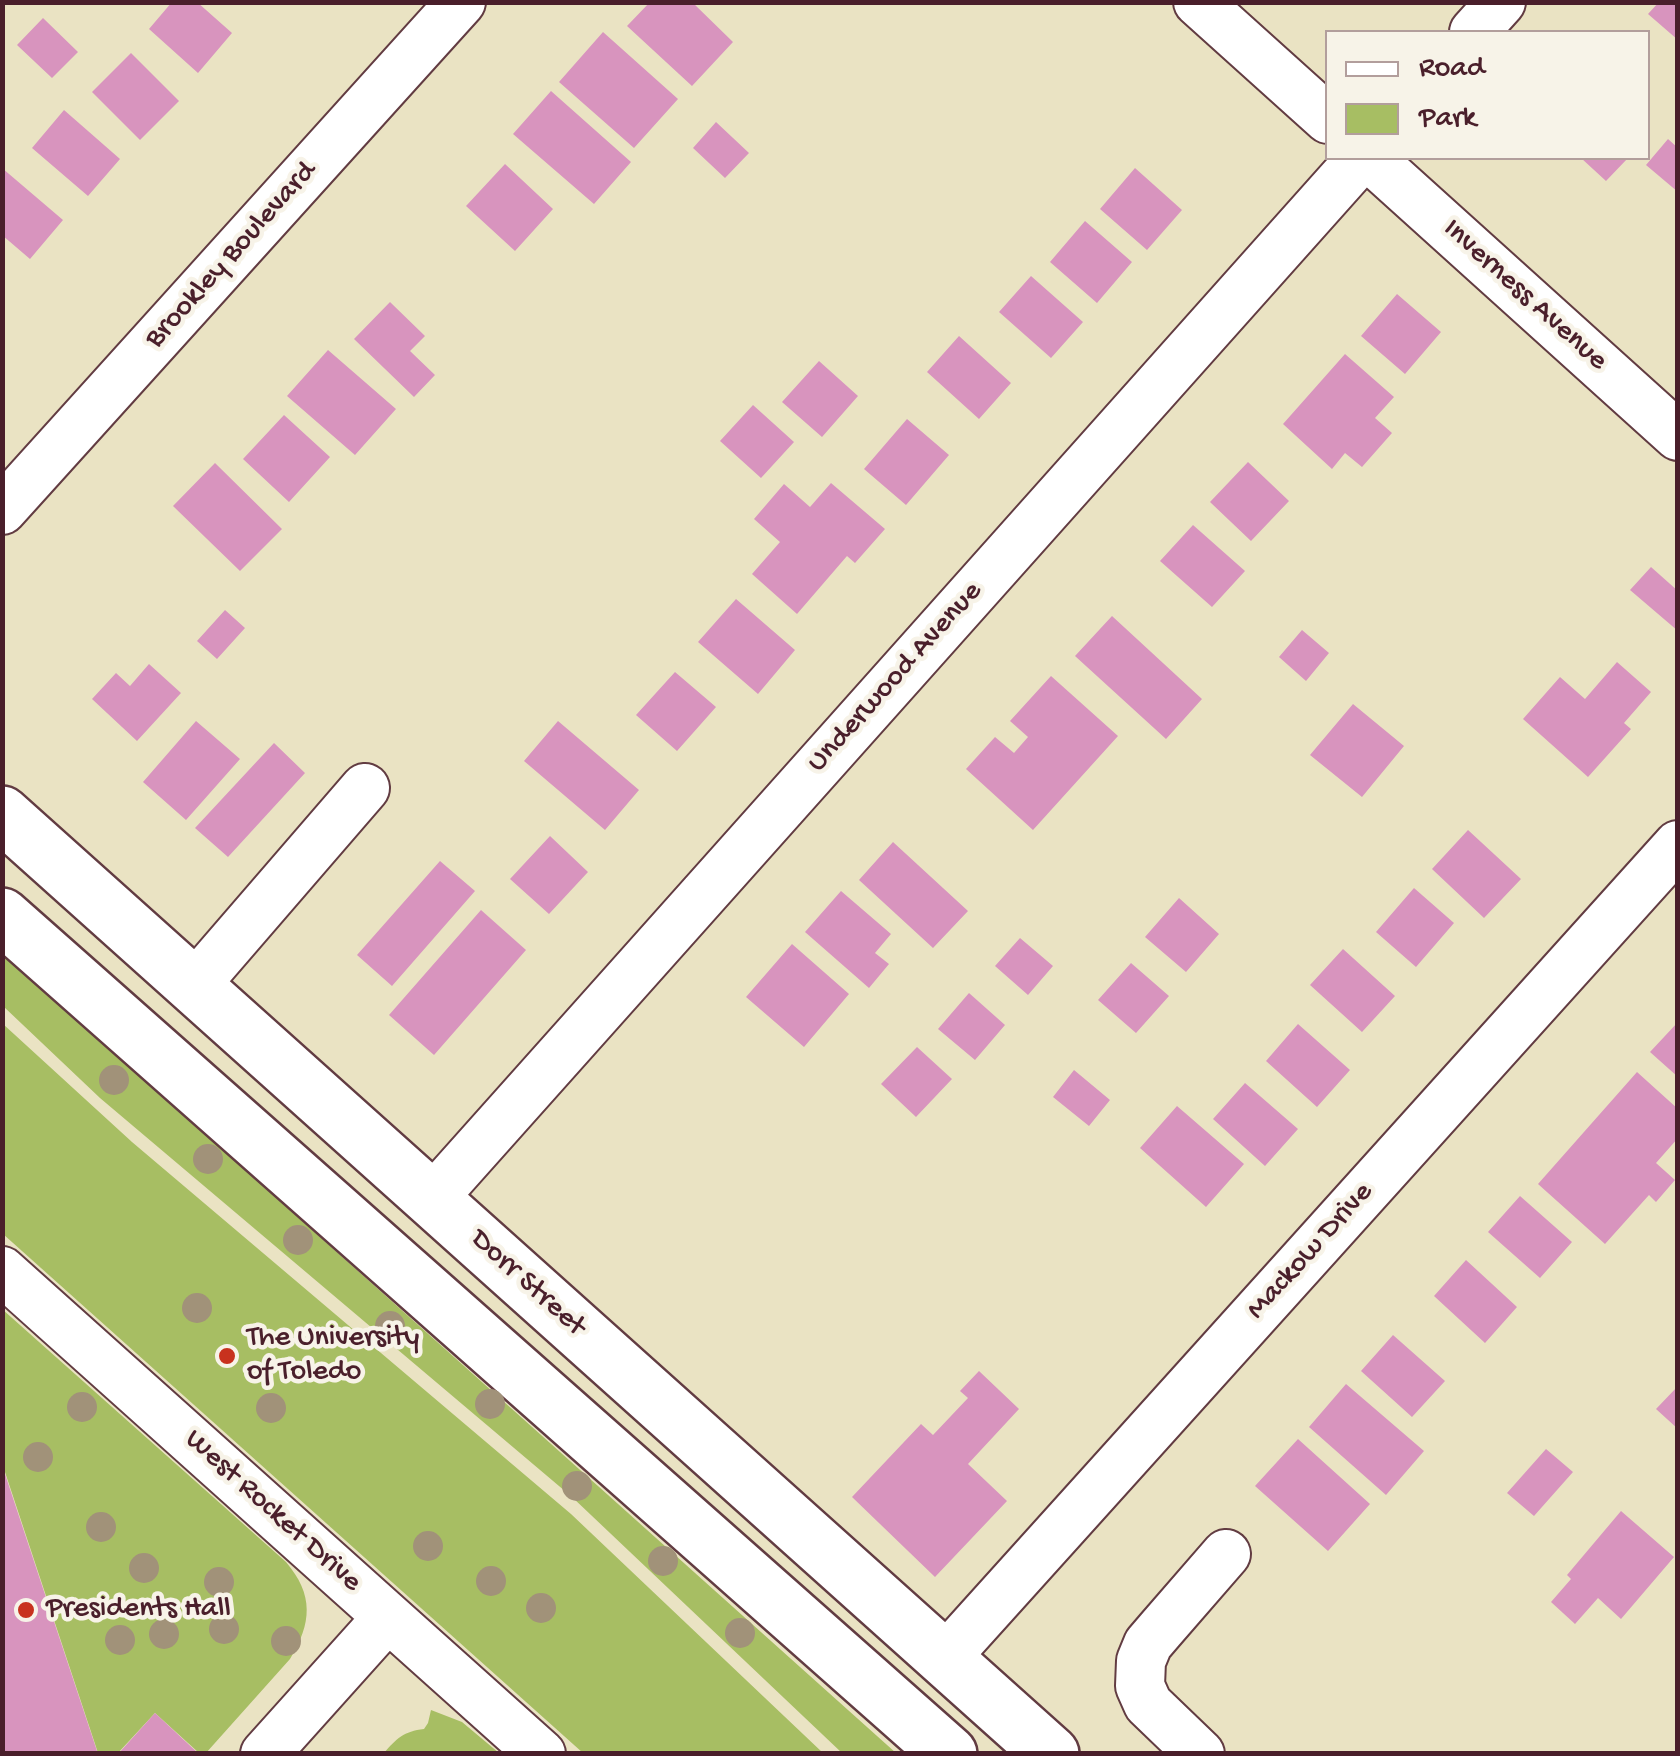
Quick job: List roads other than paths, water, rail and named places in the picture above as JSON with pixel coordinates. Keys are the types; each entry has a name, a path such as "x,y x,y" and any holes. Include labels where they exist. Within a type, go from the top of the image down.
{"main road":[{"name":"Dorr Street","path":"2,814 1051,1754"},
{"path":"2,916 948,1754"},
{"path":"245,1130 455,1280 588,1400 598,1402 610,1397 629,1376"}],"street":[{"name":"Brookley Boulevard","path":"2,510 460,2"},
{"path":"1198,2 1325,116"},
{"path":"1476,30 1501,2"},
{"name":"Underwood Avenue","path":"432,1198 1359,160"},
{"name":"Inverness Avenue","path":"1372,160 1678,436"},
{"path":"194,986 365,788"},
{"name":"Mackow Drive","path":"945,1658 1678,845"},
{"name":"West Rocket Drive","path":"2,1271 541,1754"},
{"path":"1200,1754 1148,1704 1140,1686 1140,1661 1148,1644 1226,1554"},
{"path":"265,1754 388,1617"}],"place":[{"name":"The University of Toledo","path":"227,1356"},
{"name":"Presidents Hall","path":"26,1610"}]}
